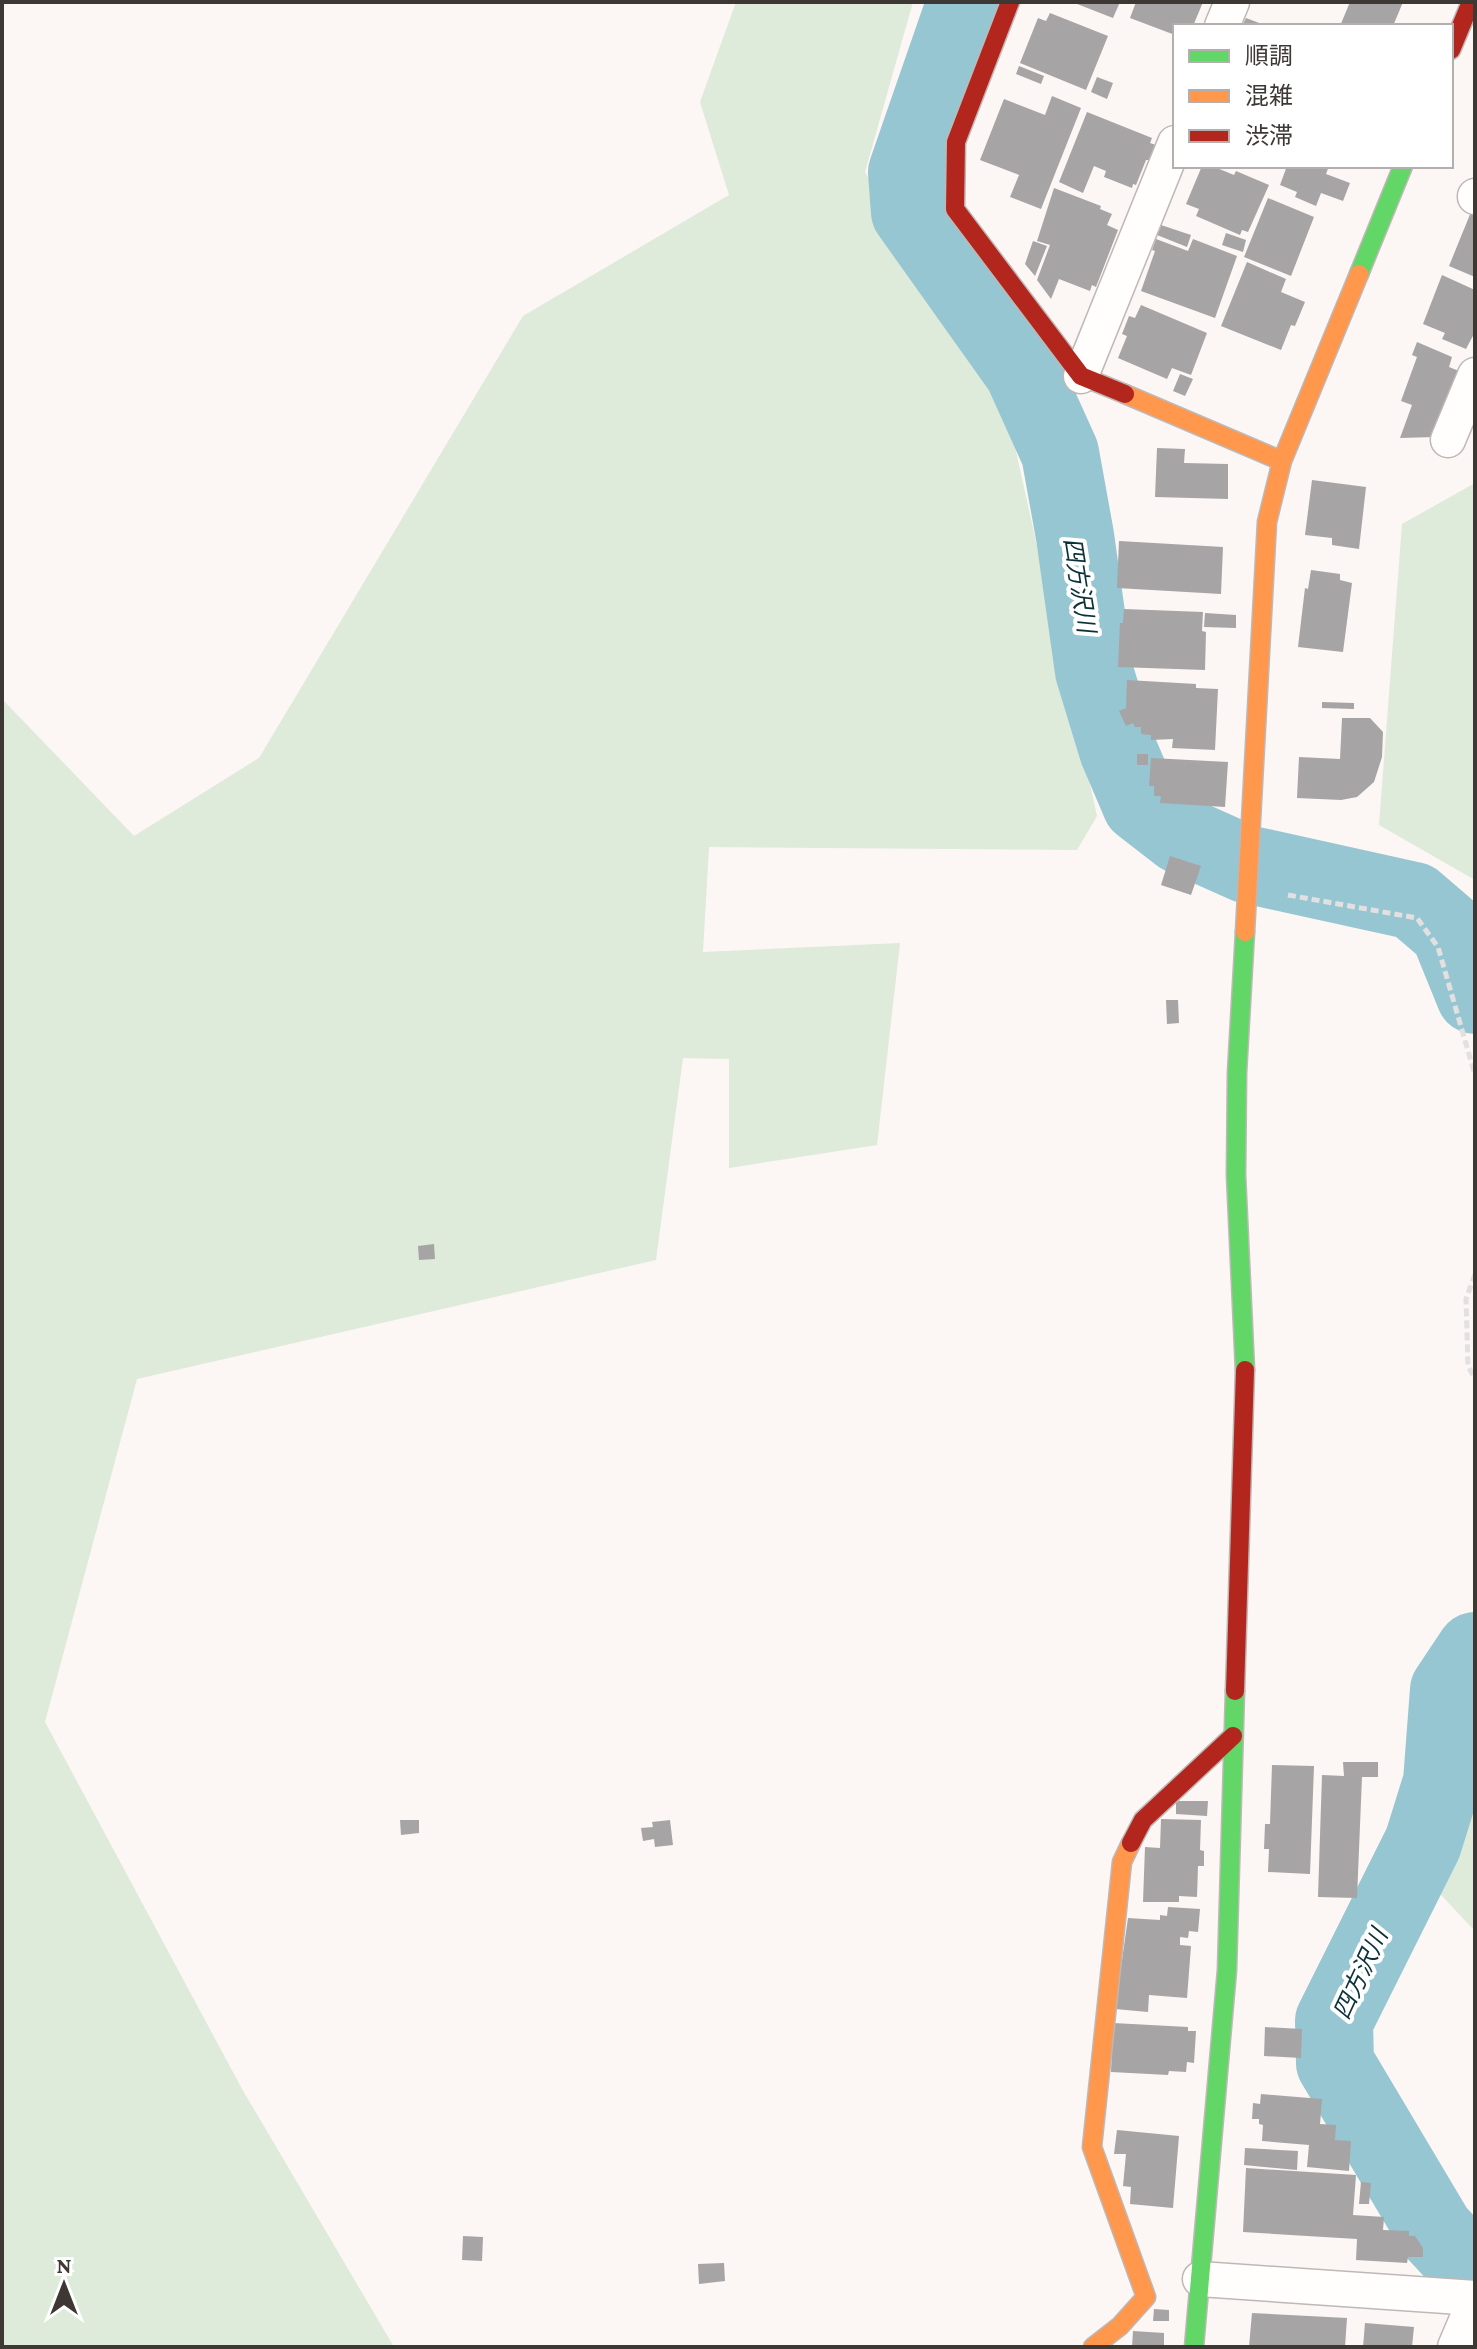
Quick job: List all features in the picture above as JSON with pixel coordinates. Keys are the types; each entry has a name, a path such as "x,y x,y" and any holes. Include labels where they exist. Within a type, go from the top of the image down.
{"street":[{"path":"1010,2 956,142 955,209 1081,376 1282,461"},
{"path":"1223,24 1232,2"},
{"path":"1453,45 1471,2"},
{"path":"1081,376 1173,148"},
{"path":"1194,2347 1227,1970 1245,1366 1236,1175 1237,1073 1267,522 1282,461 1402,168"},
{"path":"1448,440 1475,375"},
{"path":"1146,2297 1092,2147 1122,1862 1143,1820 1233,1736"},
{"path":"1093,2347 1120,2326 1146,2297 1199,2289 1475,2299 1455,2347"}],"path":[{"path":"1248,888 1417,918 1438,947 1475,1075"},
{"path":"1475,1274 1466,1299 1468,1366 1475,1379"}],"green space":[{"path":"736,2 913,2 865,172 1007,411 1097,816 1077,850 709,847 703,952 900,943 877,1145 729,1168 729,1059 683,1058 656,1260 137,1379 45,1722 242,2089 394,2347 2,2347 2,699 134,836 259,758 523,316 729,195 700,102"},
{"path":"1475,483 1475,880 1379,825 1402,524"},
{"path":"1475,1769 1475,1927 1472,1928 1428,1881"}],"building":[{"path":"1072,2 1120,2 1113,18"},
{"path":"1136,2 1203,2 1194,24 1173,24 1173,34 1130,18"},
{"path":"1350,2 1403,2 1394,24 1341,24"},
{"path":"1050,13 1108,36 1086,90 1020,63 1038,18 1046,21"},
{"path":"1246,18 1262,24 1243,24"},
{"path":"1019,66 1044,76 1041,84 1016,74"},
{"path":"1097,77 1113,83 1107,99 1091,92"},
{"path":"1052,96 1081,108 1041,209 1010,197 1019,175 980,160 1004,99 1045,115"},
{"path":"1087,112 1152,138 1150,143 1156,145 1132,188 1104,177 1106,171 1094,166 1083,193 1059,182"},
{"path":"1201,168 1217,168 1234,175 1236,171 1269,185 1248,232 1242,230 1240,235 1196,216 1199,209 1186,204"},
{"path":"1286,168 1328,168 1326,174 1350,183 1343,201 1321,193 1316,206 1295,197 1297,192 1280,185"},
{"path":"1054,188 1101,206 1100,209 1112,214 1107,225 1118,230 1096,287 1092,285 1090,291 1059,279 1051,299 1037,280 1050,245 1037,241"},
{"path":"1268,198 1314,217 1291,276 1244,257"},
{"path":"1471,212 1475,213 1475,277 1449,266"},
{"path":"1161,225 1191,235 1187,247 1157,235"},
{"path":"1226,233 1246,240 1243,252 1222,245"},
{"path":"1156,239 1188,251 1193,239 1237,256 1215,318 1141,291"},
{"path":"1033,241 1047,246 1035,276 1025,264"},
{"path":"1247,262 1286,279 1281,292 1305,302 1281,350 1221,326"},
{"path":"1442,275 1475,290 1475,332 1466,349 1442,339 1445,333 1423,324"},
{"path":"1141,305 1207,333 1191,375 1172,368 1167,379 1118,358 1127,336 1122,334 1129,316 1135,318"},
{"path":"1417,342 1452,357 1449,367 1459,371 1435,437 1400,438 1412,405 1401,401 1417,357 1412,355"},
{"path":"1180,374 1193,379 1185,396 1173,391"},
{"path":"1157,448 1185,449 1184,463 1228,464 1228,499 1155,497"},
{"path":"1312,480 1366,487 1359,549 1332,545 1332,538 1305,535"},
{"path":"1119,541 1223,547 1221,594 1117,588"},
{"path":"1311,570 1340,574 1340,580 1352,583 1343,652 1298,647 1305,588 1308,589"},
{"path":"1124,609 1203,612 1205,670 1118,667 1120,623 1123,623"},
{"path":"1205,613 1236,615 1236,628 1204,627"},
{"path":"1127,680 1196,684 1196,688 1218,689 1215,750 1172,748 1173,739 1151,740 1151,735 1141,734 1141,727 1135,727 1133,723 1126,726 1119,711 1126,708"},
{"path":"1322,702 1354,703 1354,709 1322,708"},
{"path":"1342,718 1370,718 1383,732 1382,757 1374,782 1357,797 1341,800 1297,798 1299,757 1340,759"},
{"path":"1137,754 1148,754 1148,765 1137,765"},
{"path":"1151,758 1228,762 1225,807 1160,803 1161,796 1154,796 1154,786 1149,786"},
{"path":"1170,856 1201,866 1191,895 1161,885"},
{"path":"1166,1000 1178,1000 1179,1023 1167,1024"},
{"path":"434,1244 435,1259 419,1260 418,1246"},
{"path":"1343,1762 1378,1762 1378,1777 1362,1777 1357,1898 1318,1897 1322,1775 1344,1776"},
{"path":"1272,1765 1314,1766 1310,1874 1268,1872 1269,1849 1264,1849 1265,1824 1270,1824"},
{"path":"1176,1801 1208,1801 1207,1816 1176,1814"},
{"path":"1161,1819 1201,1820 1200,1850 1204,1851 1204,1866 1198,1866 1197,1897 1179,1896 1179,1902 1143,1902 1145,1847 1160,1848"},
{"path":"400,1820 419,1820 419,1833 401,1835"},
{"path":"670,1820 673,1845 655,1847 654,1839 643,1841 641,1828 653,1827 652,1822"},
{"path":"1168,1907 1200,1909 1198,1932 1189,1931 1188,1938 1180,1937 1180,1945 1191,1946 1187,1998 1149,1995 1148,2012 1115,2009 1128,1918 1160,1920 1160,1915 1167,1916"},
{"path":"1113,2023 1188,2027 1188,2031 1196,2031 1194,2063 1187,2062 1186,2072 1169,2071 1168,2075 1111,2072"},
{"path":"1265,2027 1302,2029 1301,2058 1264,2056"},
{"path":"1261,2094 1322,2099 1320,2124 1336,2125 1335,2140 1351,2141 1349,2171 1307,2167 1309,2145 1262,2141 1263,2125 1259,2124 1259,2119 1252,2119 1253,2103 1260,2104"},
{"path":"1117,2130 1179,2136 1173,2208 1130,2204 1131,2187 1123,2186 1126,2154 1114,2154"},
{"path":"1245,2148 1298,2151 1297,2170 1244,2165"},
{"path":"1246,2168 1356,2175 1353,2215 1384,2217 1383,2230 1409,2231 1409,2236 1415,2236 1423,2248 1423,2257 1408,2257 1407,2263 1356,2260 1357,2239 1243,2232"},
{"path":"1361,2182 1371,2183 1369,2204 1359,2204"},
{"path":"463,2236 483,2237 482,2261 462,2260"},
{"path":"724,2263 725,2281 699,2284 698,2264"},
{"path":"1154,2309 1169,2310 1169,2321 1153,2321"},
{"path":"1252,2313 1347,2318 1345,2347 1249,2347"},
{"path":"1365,2323 1414,2327 1412,2347 1363,2347"},
{"path":"1133,2331 1164,2333 1164,2347 1132,2347"}],"waterway":[{"name":"四方沢川","path":"966,2 907,172 910,212 1023,371 1060,453 1094,671 1118,750 1141,804 1181,835 1246,864 1414,901 1449,931 1475,995"},
{"name":"四方沢川","path":"1475,1651 1449,1690 1442,1782 1423,1843 1334,2021 1335,2063 1435,2231 1475,2274"}],"traffic: fast":[{"path":"1359,274 1402,168"},
{"path":"1245,932 1237,1073 1236,1175 1245,1370"},
{"path":"1194,2347 1227,1970 1235,1691"}],"traffic: slow":[{"path":"1245,932 1267,522 1282,461 1359,274"},
{"path":"1125,394 1282,461"},
{"path":"1093,2347 1120,2326 1146,2297 1092,2147 1122,1862 1131,1843"}],"traffic: jam":[{"path":"1010,2 956,142 955,209 1081,376 1125,394"},
{"path":"1453,45 1471,2"},
{"path":"1235,1691 1245,1370"},
{"path":"1131,1843 1143,1820 1233,1736"}]}
